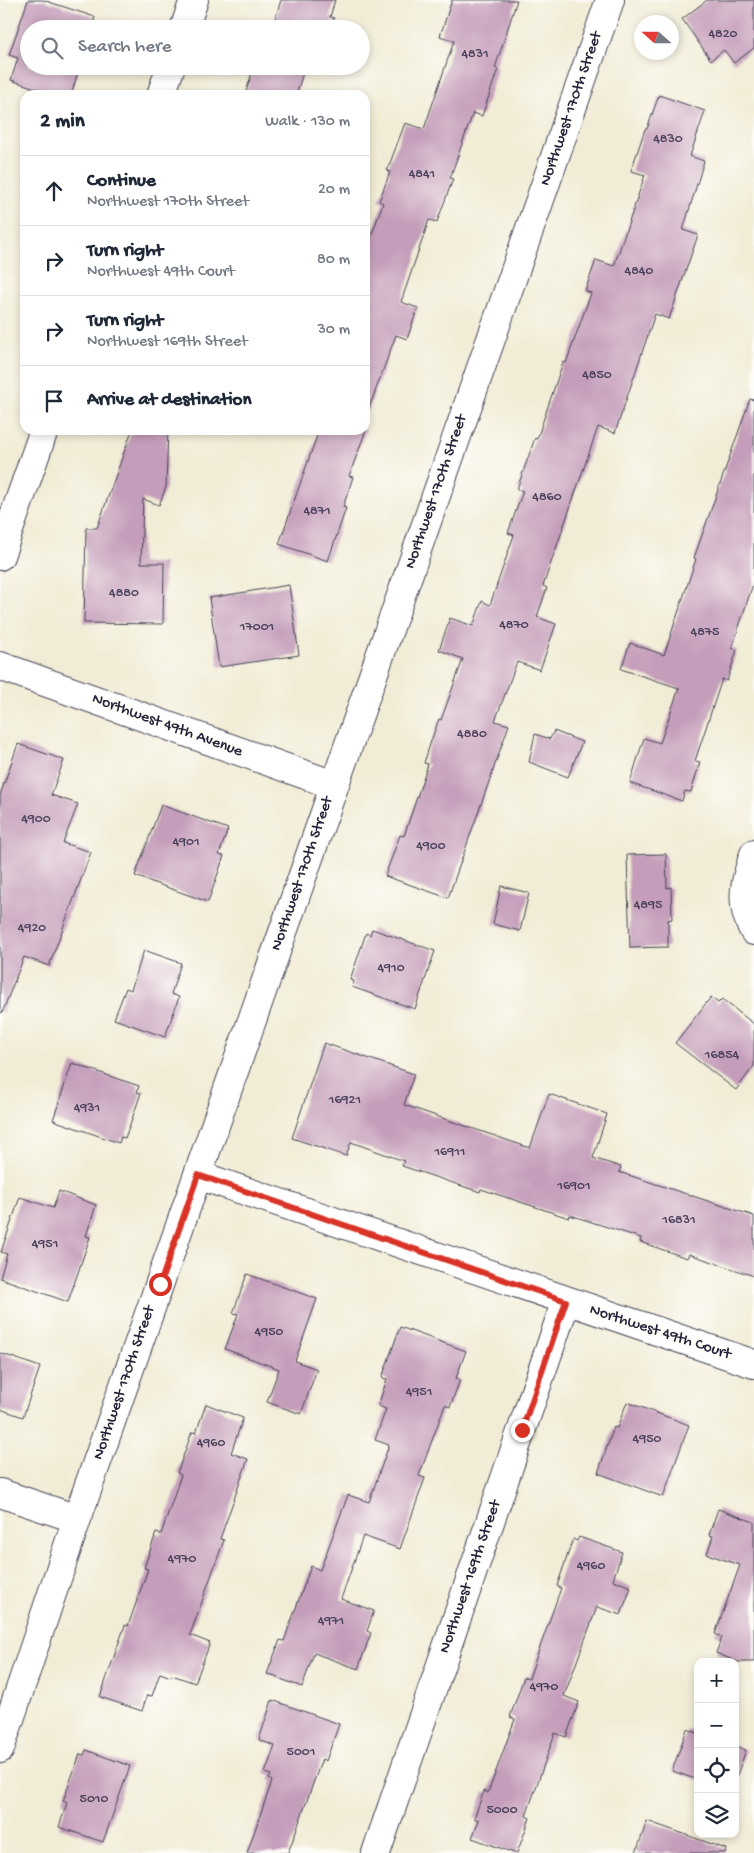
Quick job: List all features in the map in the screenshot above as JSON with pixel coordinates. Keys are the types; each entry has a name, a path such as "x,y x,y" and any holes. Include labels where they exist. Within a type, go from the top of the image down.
{"street":[{"path":"187,20 194,0"},
{"name":"Northwest 170th Street","path":"0,1749 77,1519 610,0"},
{"path":"162,90 167,75"},
{"path":"0,556 42,435"},
{"name":"Northwest 49th Avenue","path":"0,666 334,785"},
{"path":"750,924 744,882 754,854"},
{"name":"Northwest 49th Court","path":"198,1175 754,1364"},
{"name":"Northwest 169th Street","path":"376,1853 566,1301"},
{"path":"0,1494 77,1519"}],"building":[{"path":"28,0 43,0 95,17 94,20 21,20"},
{"path":"281,0 335,0 330,17 334,18 333,20 275,20"},
{"path":"452,0 517,0 495,68 498,69 482,116 473,113 450,178 453,179 437,222 429,220 401,302 418,308 407,339 396,335 370,406 370,240 383,203 379,201 390,172 387,171 405,123 424,129 454,41 440,36"},
{"path":"707,0 754,0 754,48 734,63 724,50 711,60 682,19"},
{"path":"20,23 20,75 77,75 73,90 41,90 11,80 18,58 9,55"},
{"path":"251,75 302,75 298,90 247,90"},
{"path":"659,95 705,111 690,156 704,161 683,230 698,235 669,319 655,314 615,433 598,427 543,586 547,588 537,617 556,624 540,670 517,662 495,721 509,725 448,898 385,876 400,835 404,836 428,764 424,763 431,741 439,719 441,720 463,659 439,650 450,618 473,626 482,601 490,605 514,535 508,533 523,491 517,489 535,438 537,439 563,362 566,363 591,293 585,291 596,260 614,266 645,175 631,171"},
{"path":"750,399 754,400 754,581 732,648 737,650 727,681 722,679 695,761 700,762 691,792 685,791 682,801 630,783 644,738 660,743 679,688 621,669 630,643 664,655 696,559 694,558"},
{"path":"130,435 168,435 166,487 159,505 143,499 141,563 164,563 163,624 84,623 86,528 97,528"},
{"path":"317,435 364,435 349,476 353,477 343,507 346,508 328,561 279,544"},
{"path":"289,585 299,655 219,667 209,598"},
{"path":"554,731 582,742 568,777 529,762 535,734 550,739"},
{"path":"18,744 64,760 51,795 78,804 63,843 91,852 49,966 24,957 2,1013 0,1012 0,795"},
{"path":"161,805 228,829 219,855 224,856 208,902 135,876"},
{"path":"666,854 667,888 671,887 672,919 668,920 668,947 630,948 627,855"},
{"path":"501,886 529,893 520,931 493,924"},
{"path":"372,929 435,951 415,1009 352,987 354,981 350,980 366,933 370,935"},
{"path":"144,950 181,963 171,994 179,997 165,1037 114,1019 126,988 131,990"},
{"path":"711,997 718,1003 722,999 754,1024 754,1066 736,1090 675,1043"},
{"path":"324,1043 414,1074 404,1105 530,1148 549,1094 607,1114 593,1158 621,1167 619,1172 754,1216 754,1276 689,1254 687,1258 640,1242 641,1238 570,1215 569,1218 481,1189 480,1192 402,1166 404,1161 351,1142 346,1156 292,1138"},
{"path":"72,1063 139,1086 137,1092 141,1093 133,1116 125,1138 121,1137 119,1143 53,1120"},
{"path":"59,1191 96,1205 86,1236 90,1237 68,1302 0,1278 7,1254 1,1252 20,1197 53,1208"},
{"path":"247,1274 317,1299 295,1361 317,1369 301,1414 267,1402 279,1369 225,1349 238,1314 233,1313"},
{"path":"400,1327 466,1351 456,1378 460,1380 450,1407 445,1405 419,1476 425,1478 400,1549 363,1536 341,1599 374,1611 367,1631 371,1633 358,1669 314,1653 302,1687 267,1674 280,1640 284,1641 311,1566 320,1570 348,1495 369,1502 389,1445 375,1440 386,1409 378,1406 387,1379 382,1378"},
{"path":"0,1353 40,1367 23,1417 0,1409"},
{"path":"627,1402 689,1425 663,1497 598,1473 614,1427 617,1428"},
{"path":"206,1404 243,1418 231,1453 248,1459 220,1539 224,1540 190,1635 210,1643 195,1683 160,1673 152,1696 147,1695 142,1711 100,1697 125,1625 128,1626 148,1569 144,1568 156,1533 161,1534 181,1475 177,1473 192,1432 196,1433"},
{"path":"718,1509 754,1522 754,1662 739,1662 739,1658 728,1658 716,1653 722,1637 715,1634 740,1565 707,1554 713,1536 709,1535"},
{"path":"579,1537 622,1552 613,1580 631,1587 621,1615 597,1607 564,1696 579,1702 566,1737 555,1733 526,1816 530,1818 517,1853 514,1853 472,1838 479,1820 474,1818 484,1791 488,1793 515,1719 510,1717 524,1677 529,1678 561,1588 557,1586 573,1539 577,1541"},
{"path":"272,1700 339,1724 326,1761 322,1759 288,1853 247,1853 272,1781 269,1779 271,1775 265,1773 275,1746 259,1740"},
{"path":"687,1729 694,1732 694,1779 672,1771"},
{"path":"739,1747 746,1750 739,1770"},
{"path":"86,1750 130,1766 103,1842 59,1827 67,1803 63,1801 80,1754 84,1755"},
{"path":"647,1821 726,1849 725,1853 636,1853"}],"route":[{"path":"160,1284 198,1175 566,1301 522,1430"}]}
